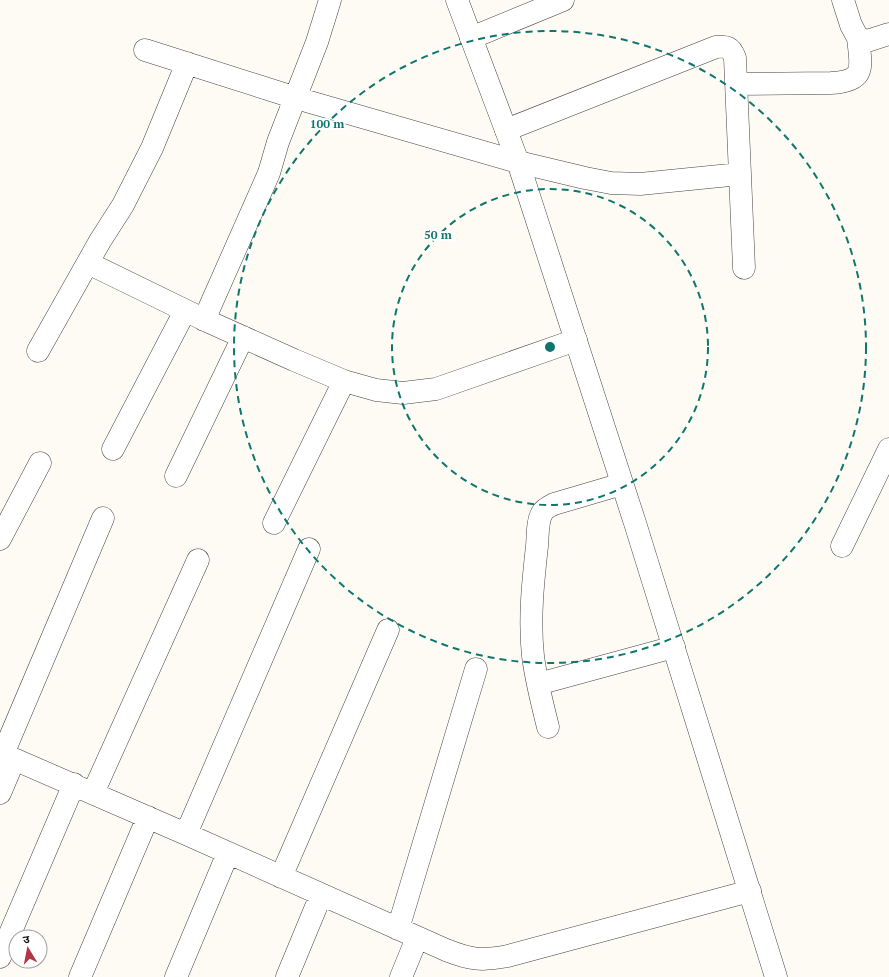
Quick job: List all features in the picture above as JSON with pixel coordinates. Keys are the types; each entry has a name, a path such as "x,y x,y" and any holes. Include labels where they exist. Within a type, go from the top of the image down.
{"street":[{"path":"113,449 195,315 268,174 278,142 317,42 330,0"},
{"path":"457,0 518,162 674,647 776,977"},
{"path":"471,38 562,0"},
{"path":"736,84 831,84 852,80 858,74 861,65 858,38 851,25 843,0"},
{"path":"858,38 868,40 889,34"},
{"path":"506,130 716,47 725,46 732,51 735,58 744,268"},
{"path":"145,50 296,98 518,162 585,178 611,183 640,184 740,174"},
{"path":"38,351 123,205 152,148 187,63"},
{"path":"88,263 195,315 294,360 344,381 376,390 403,393 436,388 576,340"},
{"path":"176,476 243,337"},
{"path":"274,523 344,381"},
{"path":"842,546 889,450"},
{"path":"0,539 40,463"},
{"path":"548,727 538,684 533,656 532,638 533,591 539,524 542,513 554,504 622,484"},
{"path":"0,793 6,756 103,518"},
{"path":"186,834 309,549"},
{"path":"0,957 198,560"},
{"path":"281,877 388,630"},
{"path":"538,684 674,647"},
{"path":"398,929 476,669"},
{"path":"6,756 148,817 417,938 460,956 475,959 490,959 508,956 750,891"},
{"path":"80,977 148,817"},
{"path":"176,977 228,853"},
{"path":"287,977 321,894"},
{"path":"401,977 417,938"}]}
